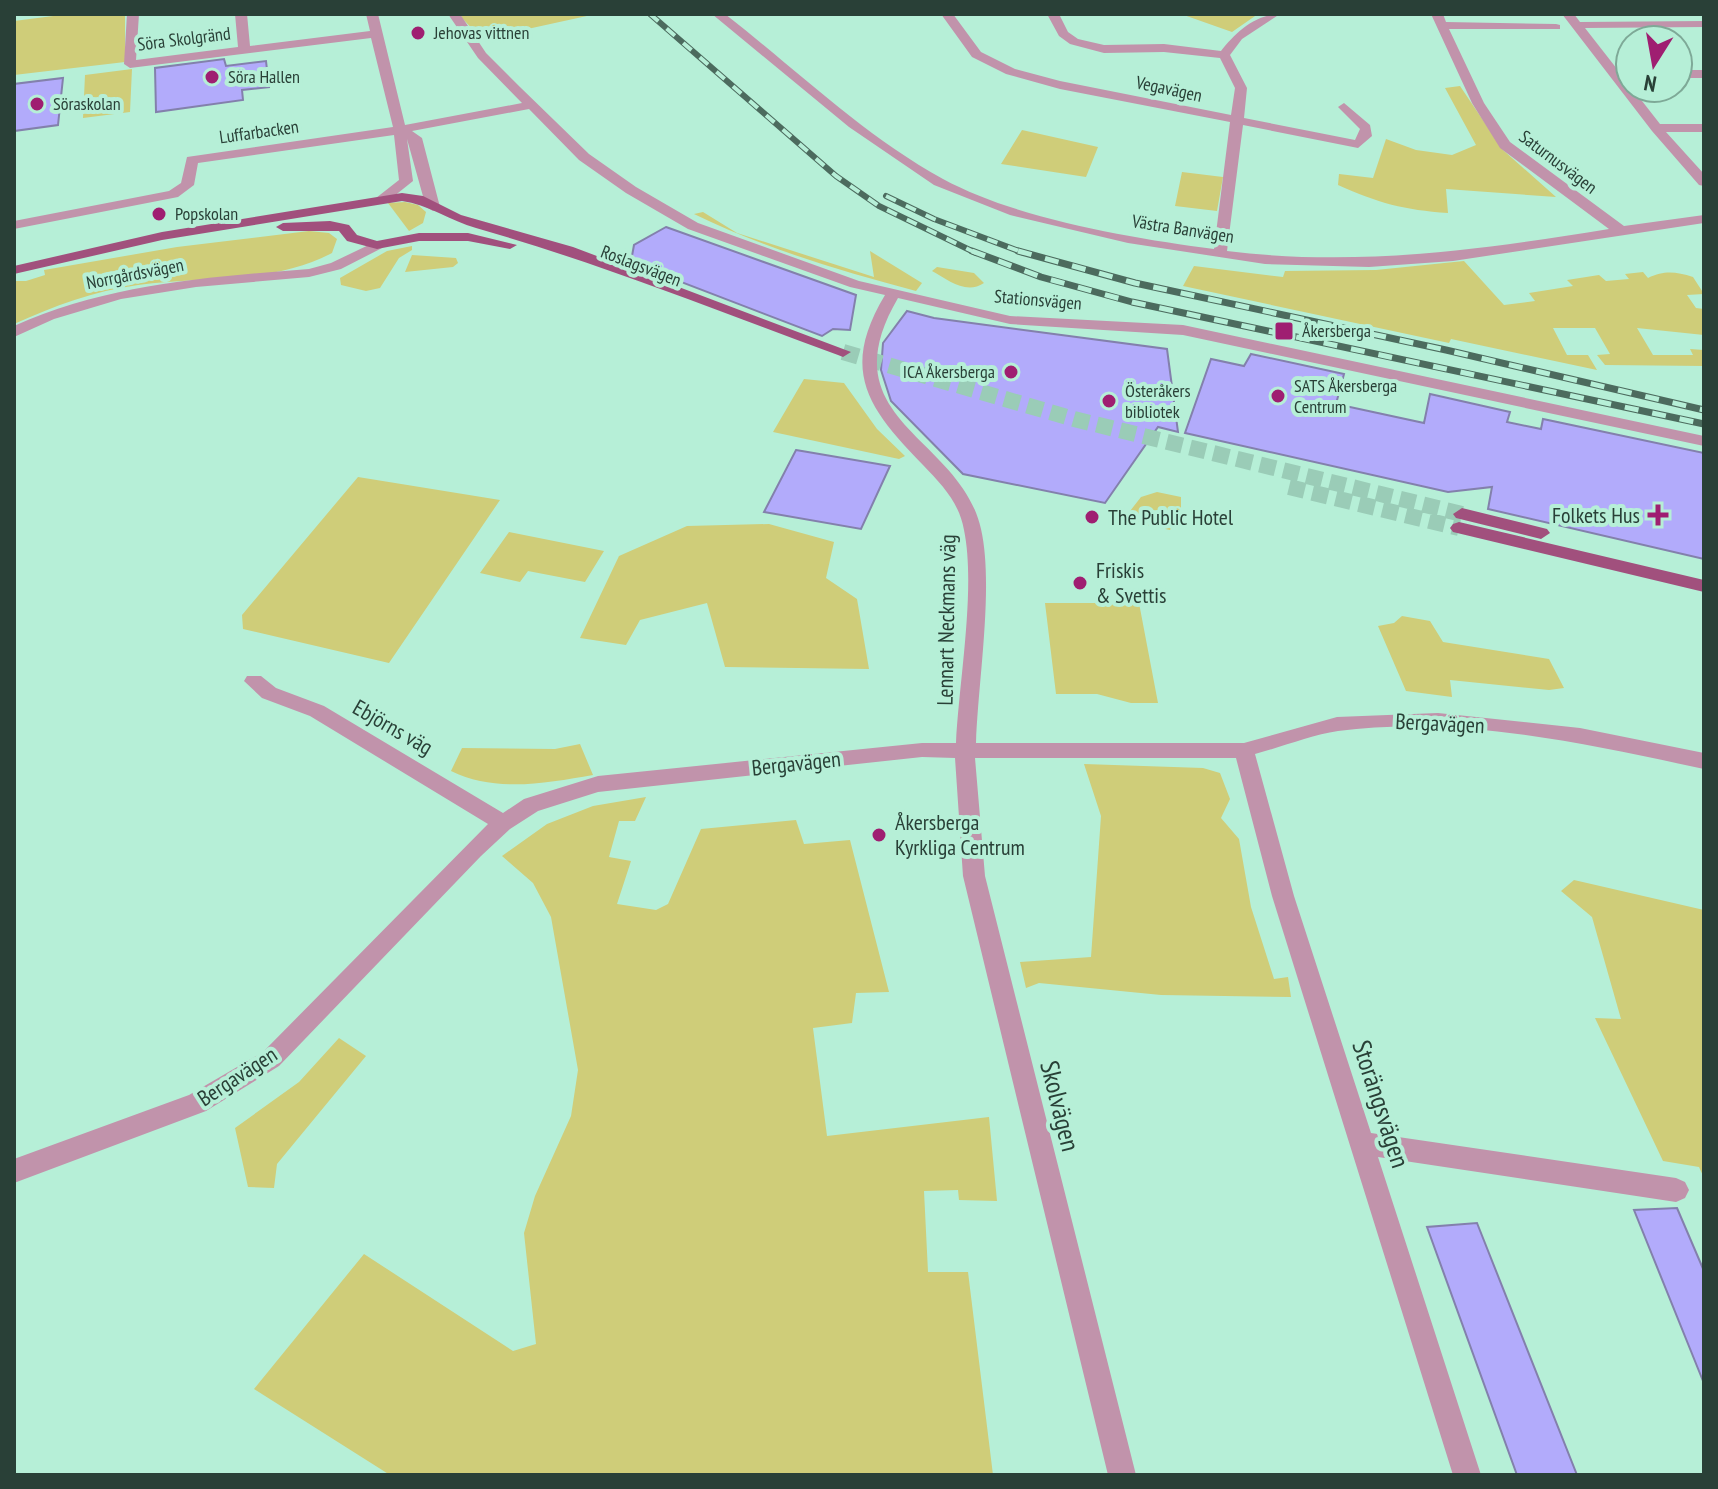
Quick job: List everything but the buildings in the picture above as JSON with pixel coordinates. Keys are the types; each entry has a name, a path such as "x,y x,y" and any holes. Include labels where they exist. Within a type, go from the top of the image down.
{"main road":[{"name":"Roslagsvägen","path":"14,270 162,236 376,200 418,199 436,209 568,250 842,358 561,257 468,237 419,237 377,245 348,233 312,225 272,228 65,259"},
{"path":"348,233 344,220 354,209 376,200"},
{"path":"419,237 435,225 436,209"},
{"path":"1704,573 1460,521 1704,586"}],"street":[{"name":"Söra Skolgränd","path":"133,14 130,64 376,34"},
{"name":"Söra Skolgränd","path":"241,14 244,49"},
{"path":"372,14 400,130 406,181 376,200"},
{"name":"Stationsvägen","path":"454,14 482,55 591,162 672,216 736,243 893,294 1010,320 1183,330 1704,441"},
{"name":"Västra Banvägen","path":"718,14 855,124 937,181 968,196 1082,228 1220,254 1288,262 1371,263 1441,257 1704,219"},
{"name":"Vegavägen","path":"947,14 969,47 1003,68 1060,85 1358,144 1366,136 1366,128 1344,107"},
{"path":"1053,14 1063,34 1074,42 1104,49 1164,48 1224,55"},
{"path":"1224,55 1238,37 1274,14"},
{"path":"1684,14 1699,24 1704,35"},
{"path":"1572,19 1699,24"},
{"path":"1572,19 1614,74"},
{"name":"Saturnusvägen","path":"1556,27 1439,20 1478,103 1505,145 1621,231"},
{"path":"1220,254 1237,122 1239,79 1224,55"},
{"path":"1637,104 1704,182"},
{"name":"Luffarbacken","path":"14,225 173,194 187,185 192,160 400,130 532,105"},
{"path":"1656,128 1704,128"},
{"path":"400,130 416,138 436,209"},
{"name":"Norrgårdsvägen","path":"269,276 324,263 345,250 348,233"},
{"name":"Norrgårdsvägen","path":"14,332 70,308 133,291 309,273 336,266 377,245"},
{"name":"Lennart Neckmans väg","path":"893,294 869,347 866,363 872,389 890,421 953,488 968,510 973,527 975,566 967,748"},
{"name":"Ebjörns väg","path":"254,681 269,693 317,711 503,823"},
{"name":"Bergavägen","path":"14,1171 197,1103 271,1059 473,850 503,823 531,805 598,784 922,750 1244,750 1337,724 1438,720 1580,735 1704,761"},
{"name":"Skolvägen","path":"967,748 965,778 974,876 1122,1475"},
{"name":"Storängsvägen","path":"1244,750 1283,896 1467,1475"},
{"path":"1362,1143 1676,1190"}],"shaded area":[{"path":"69,14 125,14 125,62 14,75 14,21"},
{"path":"464,14 596,14 482,39 461,17"},
{"path":"1181,14 1258,14 1232,32"},
{"path":"132,69 130,112 83,118 85,75"},
{"path":"1460,86 1503,150 1556,197 1446,189 1448,213 1392,205 1338,185 1339,174 1373,178 1386,139 1416,150 1452,155 1476,145 1445,88"},
{"path":"1022,130 1098,147 1086,177 1001,164"},
{"path":"1182,172 1223,177 1217,211 1175,206"},
{"path":"388,203 418,205 426,212 423,223 409,231"},
{"path":"703,212 737,233 874,277 870,251 922,283 916,291 803,258 747,238 694,214"},
{"path":"309,231 329,233 337,239 332,253 286,270 162,282 106,291 59,305 14,324 14,281 45,275 44,270 177,247"},
{"path":"412,246 412,250 399,258 380,288 366,291 341,285 340,278 387,251"},
{"path":"412,255 456,258 458,263 453,267 405,272"},
{"path":"1464,261 1504,305 1535,301 1529,293 1573,286 1567,280 1599,275 1606,281 1629,279 1625,274 1643,272 1648,278 1670,273 1693,277 1704,294 1687,295 1696,308 1704,309 1704,335 1637,328 1653,355 1693,355 1690,349 1704,350 1704,366 1605,365 1597,355 1610,354 1595,328 1553,328 1567,355 1588,355 1597,370 1451,339 1449,343 1183,286 1194,266 1283,277 1285,271 1376,270"},
{"path":"937,267 974,273 984,283 971,287 957,285 932,271"},
{"path":"804,379 844,383 877,429 905,456 899,459 773,432"},
{"path":"358,477 500,500 389,663 243,629 242,615"},
{"path":"1157,492 1181,497 1181,511 1170,530 1123,520 1141,497"},
{"path":"769,524 834,542 826,578 857,599 869,669 725,667 707,603 640,620 626,645 580,638 619,556 687,526"},
{"path":"509,532 604,551 585,582 528,571 520,582 480,573"},
{"path":"1045,603 1139,603 1158,703 1131,703 1097,694 1056,694"},
{"path":"1402,616 1430,621 1443,642 1549,659 1564,688 1549,690 1450,680 1452,697 1406,691 1378,626 1394,623"},
{"path":"580,744 593,775 539,783 503,784 468,778 451,771 462,748 555,749"},
{"path":"1084,764 1203,768 1220,773 1230,799 1221,818 1239,839 1251,907 1274,979 1288,977 1291,997 1161,995 1039,983 1026,988 1020,962 1091,957 1101,816"},
{"path":"646,797 635,821 619,821 609,857 631,861 617,904 656,910 668,904 701,829 796,820 804,844 850,840 889,992 856,993 852,1023 813,1028 827,1136 989,1117 997,1201 959,1200 958,1190 924,1191 928,1272 968,1272 993,1475 390,1475 254,1389 364,1254 513,1351 536,1344 524,1233 535,1196 571,1116 578,1070 551,917 533,883 502,856 547,824 593,806"},
{"path":"1574,880 1704,910 1704,1178 1699,1167 1663,1161 1595,1018 1621,1019 1592,917 1561,891"},
{"path":"339,1038 366,1056 277,1164 274,1188 248,1187 235,1128 299,1082"}],"tunnel":[{"path":"843,352 1074,419 1462,514"},
{"path":"1289,487 1459,528"}],"railway":[{"path":"650,14 836,176 879,206 976,253"},
{"path":"886,196 934,219 1021,252"},
{"path":"972,251 1041,277 1132,302 1704,424"},
{"path":"1021,252 1135,283 1704,410"}],"place":[{"name":"Jehovas vittnen","path":"418,33"},
{"name":"Söra Hallen","path":"212,77"},
{"name":"Söraskolan","path":"37,104"},
{"name":"Popskolan","path":"159,214"},
{"name":"Åkersberga","path":"1284,331"},
{"name":"ICA Åkersberga","path":"1011,372"},
{"name":"SATS Åkersberga Centrum","path":"1278,396"},
{"name":"Österåkers bibliotek","path":"1109,401"},
{"name":"Folkets Hus","path":"1658,515"},
{"name":"The Public Hotel","path":"1092,517"},
{"name":"Friskis & Svettis","path":"1080,583"},
{"name":"Åkersberga Kyrkliga Centrum","path":"879,835"}]}
